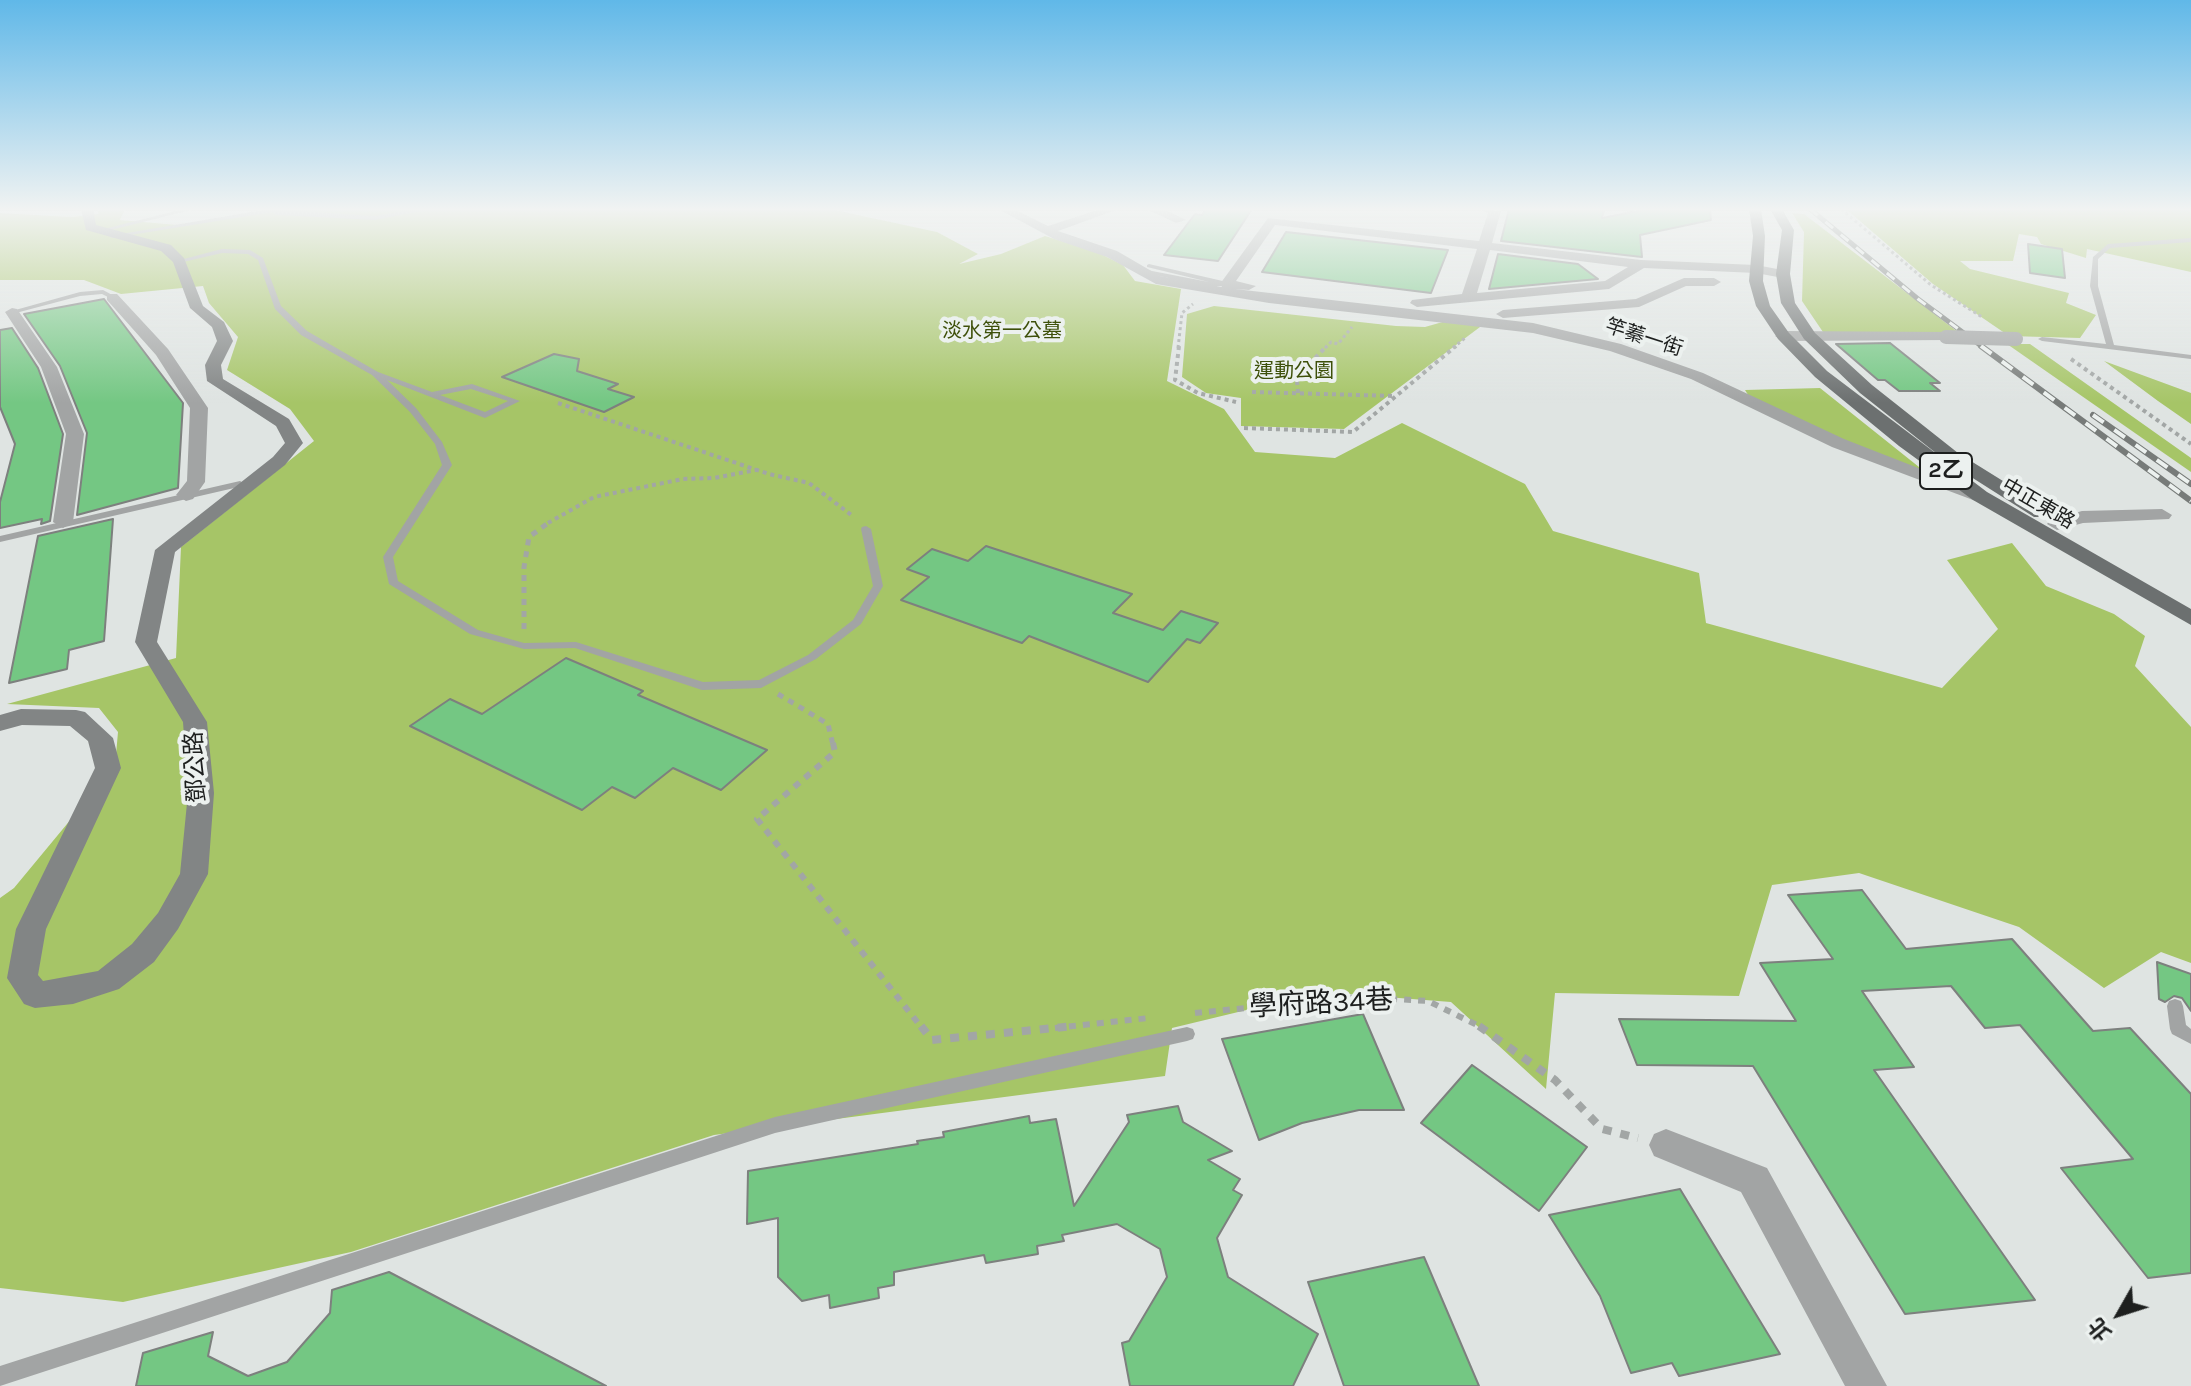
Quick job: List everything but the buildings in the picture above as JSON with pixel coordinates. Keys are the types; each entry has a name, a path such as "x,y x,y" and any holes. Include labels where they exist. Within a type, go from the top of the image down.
{"main road":[{"name":"中正東路","path":"1783,274 1788,303 1809,336 1866,389 1952,457 2057,524 2191,599"},
{"name":"中正東路","path":"1756,275 1763,306 1783,336 1821,374 1905,442 1980,496 2191,618"}],"street":[{"name":"鄧公路","path":"0,723 21,717 76,718 100,738 108,768 31,929 22,978 35,995 73,991 108,980 143,953 168,921 194,874 201,793 195,722 146,642 165,550 279,461 294,443 283,423 215,381 213,365 225,341 219,325 197,308 184,274"},
{"name":"竿蓁一街","path":"1149,274 1156,280 1269,299 1485,321 1533,328 1615,347 1740,395 1838,443 1980,496"},
{"path":"1234,274 1227,284 1413,303 1609,285 1626,274"},
{"path":"1468,299 1475,274"},
{"path":"1742,274 1756,275"},
{"path":"1465,317 1639,303 1684,282 1783,274"},
{"path":"112,297 162,352 199,408 196,482 186,495"},
{"path":"12,312 49,367 75,434 63,522"},
{"path":"1783,336 2016,339"},
{"path":"2057,524 2082,517 2162,515"},
{"path":"1666,1145 1754,1180 1867,1386"}],"lane":[{"path":"266,274 278,307 304,333 375,373 435,393 485,415 516,401 472,386 435,393"},
{"path":"1173,274 1227,284"},
{"path":"2094,274 2094,286 2111,347"},
{"path":"12,312 80,294 103,292 112,297"},
{"path":"2042,339 2191,357"},
{"path":"375,373 413,410 439,444 447,465 388,557 393,582 474,632 524,646 576,645 702,686 761,684 812,657 857,622 878,586 866,529"},
{"path":"0,539 63,522 240,484"},
{"path":"2175,1006 2178,1029 2191,1037"},
{"path":"0,1376 775,1125 1187,1034"}],"path":[{"path":"1918,274 2016,339"},
{"path":"1203,303 1192,305 1182,313 1175,380 1198,393 1236,402"},
{"path":"1244,428 1353,432 1485,321"},
{"path":"1298,393 1296,369 1304,369 1331,342 1338,344 1354,325"},
{"path":"2042,339 2191,444"},
{"path":"1252,392 1396,396"},
{"path":"558,403 756,470 809,483 866,529"},
{"path":"524,646 524,567 529,537 557,516 594,497 642,490 683,479 714,478 756,470"},
{"path":"761,684 828,724 835,752 757,819 932,1040 1154,1017"},
{"name":"學府路34巷","path":"1185,1014 1359,997 1428,1001 1501,1039 1555,1080 1602,1129 1666,1145"}],"green space":[{"name":"淡水第一公墓","path":"0,274 1130,274 1135,281 1181,289 1167,381 1224,409 1255,452 1335,458 1402,423 1525,484 1553,531 1699,573 1706,623 1942,688 1998,629 1947,560 2012,543 2046,586 2114,614 2145,636 2135,666 2191,727 2191,963 2161,952 2104,988 2019,927 1859,873 1772,885 1739,996 1555,993 1546,1089 1451,1002 1321,992 1172,1028 1165,1076 714,1135 351,1252 123,1302 0,1288 0,898 14,888 115,766 118,732 99,708 7,704 176,658 181,547 314,441 290,409 227,370 238,337 209,303 203,286 121,294 84,280 0,280"},
{"path":"1803,274 1882,274 1963,336 1825,335 1802,301"},
{"path":"1921,274 1989,274 2069,293 2066,303 2096,315 2080,338 2009,336"},
{"name":"運動公園","path":"1214,306 1396,326 1425,327 1446,321 1484,324 1344,429 1241,426 1241,398 1206,393 1182,377 1187,314"},
{"path":"2007,344 2030,344 2191,458 2191,472"},
{"path":"2104,361 2191,393 2191,424 2158,401"},
{"path":"1820,388 1924,471 1844,443 1750,398 1745,390"}],"railway":[{"path":"1888,274 1984,348"},
{"path":"1981,346 2191,501"},
{"path":"2093,415 2191,484"}]}
